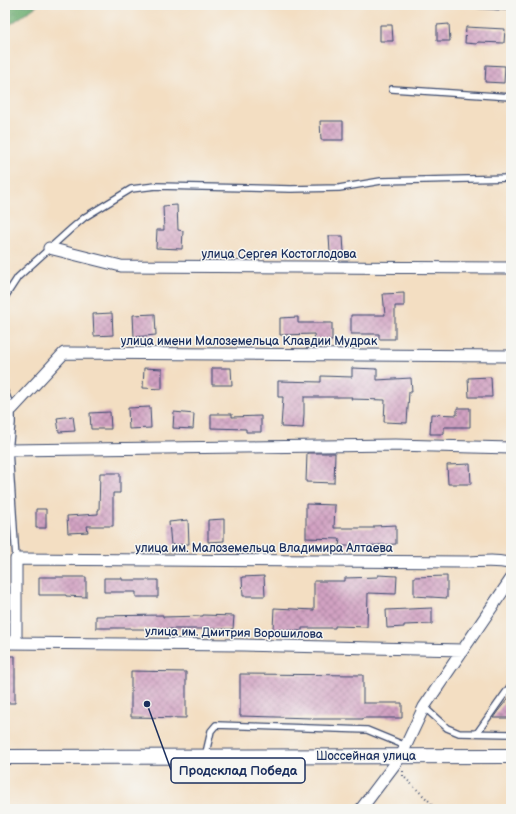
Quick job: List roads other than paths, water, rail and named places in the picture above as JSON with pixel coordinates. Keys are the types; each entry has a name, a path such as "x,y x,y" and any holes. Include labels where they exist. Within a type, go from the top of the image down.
{"street":[{"name":"улица Сергея Костоглодова","path":"49,248 121,266 511,268"},
{"name":"улица имени Малоземельца Клавдии Мудрак","path":"12,409 64,353 511,356"},
{"path":"9,450 395,445 511,448"},
{"path":"10,643 16,559"},
{"name":"улица им. Малоземельца Владимира Алтаева","path":"16,559 496,561 511,564"},
{"path":"361,809 403,751 424,708 511,579"},
{"name":"улица им. Дмитрия Ворошилова","path":"10,643 243,645 463,650"},
{"name":"Шоссейная улица","path":"5,757 205,757 403,751 511,756"}],"lane":[{"path":"476,5 511,7"},
{"path":"392,89 511,97"},
{"path":"5,297 18,277 85,217 131,189 156,186 291,189 339,188 381,181 511,178"},
{"path":"5,392 12,409 9,450 16,559"},
{"path":"477,733 511,685"},
{"path":"424,708 447,728 459,733 511,734"},
{"path":"205,757 211,731 216,726 367,730 403,751"}],"place":[{"name":"Продсклад Победа","path":"147,704"}]}
